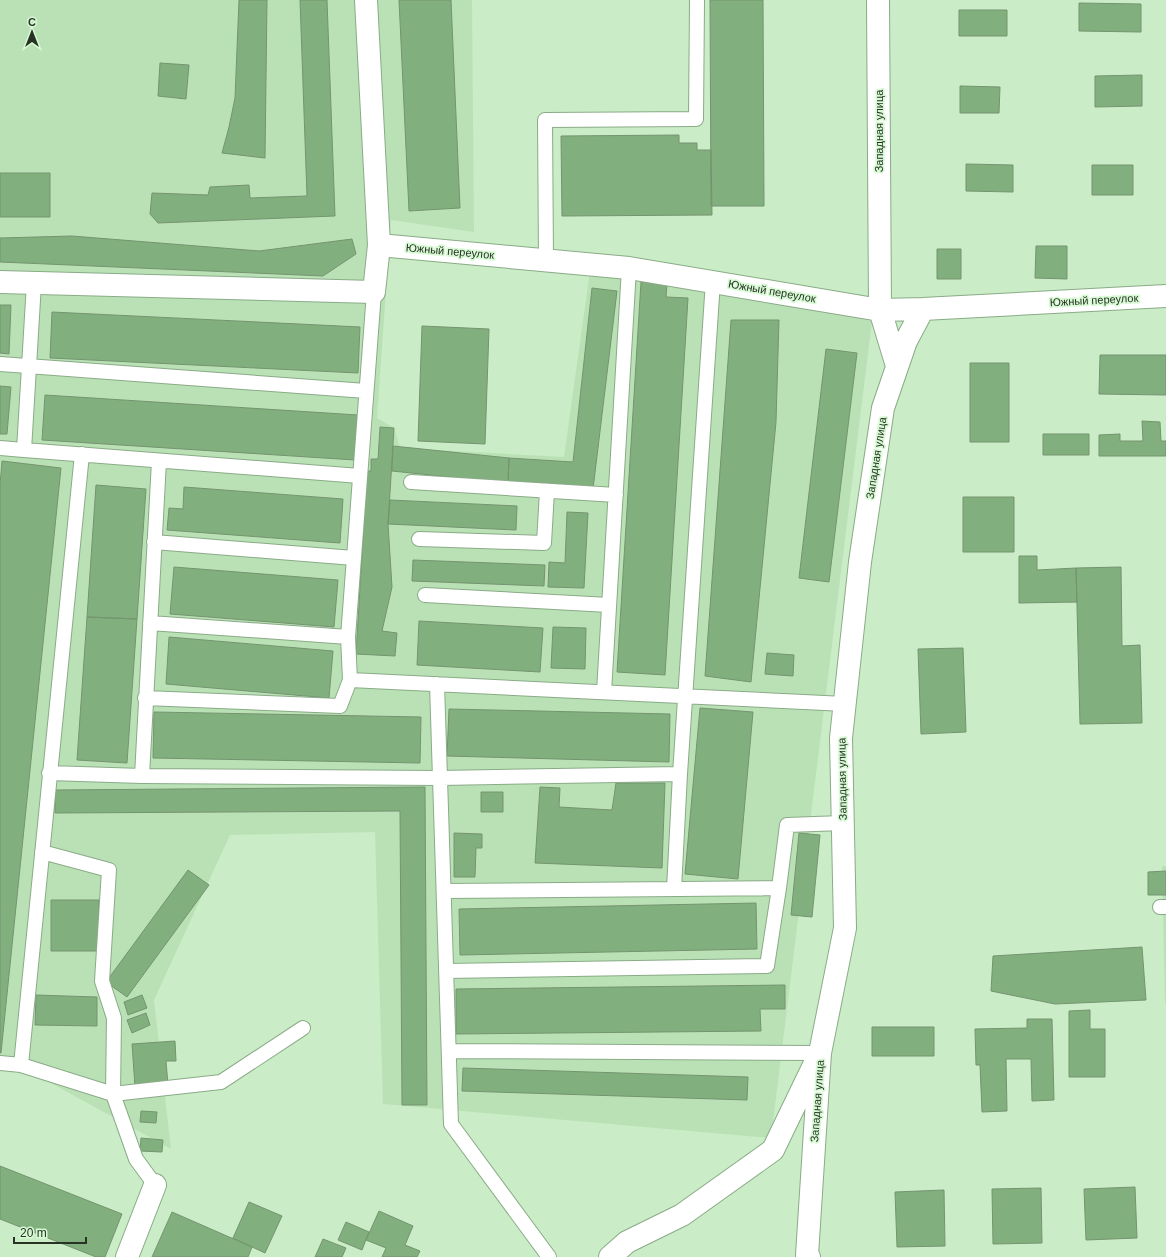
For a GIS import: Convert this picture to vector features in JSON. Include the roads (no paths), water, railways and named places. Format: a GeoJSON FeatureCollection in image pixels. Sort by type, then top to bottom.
{"type":"FeatureCollection","features":[{"type":"Feature","properties":{"kind":"street"},"geometry":{"type":"LineString","coordinates":[[0,282],[374,292],[378,245],[366,0]]}},
{"type":"Feature","properties":{"kind":"street","name":"Западная улица"},"geometry":{"type":"LineString","coordinates":[[878,0],[880,310],[897,366]]}},
{"type":"Feature","properties":{"kind":"street","name":"Южный переулок"},"geometry":{"type":"LineString","coordinates":[[378,245],[629,268],[880,310],[1166,296]]}},
{"type":"Feature","properties":{"kind":"street","name":"Западная улица"},"geometry":{"type":"LineString","coordinates":[[809,1257],[807,1255],[820,1053],[845,928],[841,738],[860,562],[883,408],[906,341],[923,309]]}},
{"type":"Feature","properties":{"kind":"street"},"geometry":{"type":"LineString","coordinates":[[610,1257],[627,1242],[682,1215],[773,1150],[820,1053]]}},
{"type":"Feature","properties":{"kind":"street"},"geometry":{"type":"LineString","coordinates":[[127,1257],[155,1185]]}},
{"type":"Feature","properties":{"kind":"lane"},"geometry":{"type":"LineString","coordinates":[[546,260],[545,120],[696,119],[698,0]]}},
{"type":"Feature","properties":{"kind":"lane"},"geometry":{"type":"LineString","coordinates":[[604,692],[629,268]]}},
{"type":"Feature","properties":{"kind":"lane"},"geometry":{"type":"LineString","coordinates":[[674,889],[680,774],[713,281]]}},
{"type":"Feature","properties":{"kind":"lane"},"geometry":{"type":"LineString","coordinates":[[24,450],[34,283]]}},
{"type":"Feature","properties":{"kind":"lane"},"geometry":{"type":"LineString","coordinates":[[145,698],[340,706],[350,680],[348,637],[374,292]]}},
{"type":"Feature","properties":{"kind":"lane"},"geometry":{"type":"LineString","coordinates":[[0,364],[366,391]]}},
{"type":"Feature","properties":{"kind":"lane"},"geometry":{"type":"LineString","coordinates":[[0,448],[360,476]]}},
{"type":"Feature","properties":{"kind":"lane"},"geometry":{"type":"LineString","coordinates":[[21,1065],[82,454]]}},
{"type":"Feature","properties":{"kind":"lane"},"geometry":{"type":"LineString","coordinates":[[142,776],[145,698],[159,461]]}},
{"type":"Feature","properties":{"kind":"lane"},"geometry":{"type":"LineString","coordinates":[[411,482],[616,496]]}},
{"type":"Feature","properties":{"kind":"lane"},"geometry":{"type":"LineString","coordinates":[[419,539],[544,543],[547,491]]}},
{"type":"Feature","properties":{"kind":"lane"},"geometry":{"type":"LineString","coordinates":[[154,542],[354,558]]}},
{"type":"Feature","properties":{"kind":"lane"},"geometry":{"type":"LineString","coordinates":[[425,595],[609,605]]}},
{"type":"Feature","properties":{"kind":"lane"},"geometry":{"type":"LineString","coordinates":[[150,623],[348,637]]}},
{"type":"Feature","properties":{"kind":"lane"},"geometry":{"type":"LineString","coordinates":[[350,680],[845,704]]}},
{"type":"Feature","properties":{"kind":"lane"},"geometry":{"type":"LineString","coordinates":[[437,684],[451,1124],[549,1257]]}},
{"type":"Feature","properties":{"kind":"lane"},"geometry":{"type":"LineString","coordinates":[[49,773],[142,776],[440,778],[680,774]]}},
{"type":"Feature","properties":{"kind":"lane"},"geometry":{"type":"LineString","coordinates":[[446,971],[767,966],[787,825],[843,823]]}},
{"type":"Feature","properties":{"kind":"lane"},"geometry":{"type":"LineString","coordinates":[[42,852],[109,870],[102,981],[114,1018],[113,1094],[136,1159],[155,1185]]}},
{"type":"Feature","properties":{"kind":"lane"},"geometry":{"type":"LineString","coordinates":[[444,892],[779,888]]}},
{"type":"Feature","properties":{"kind":"lane"},"geometry":{"type":"LineString","coordinates":[[0,1063],[21,1065],[113,1094],[221,1082],[303,1028]]}},
{"type":"Feature","properties":{"kind":"lane"},"geometry":{"type":"LineString","coordinates":[[449,1051],[820,1053]]}}]}
